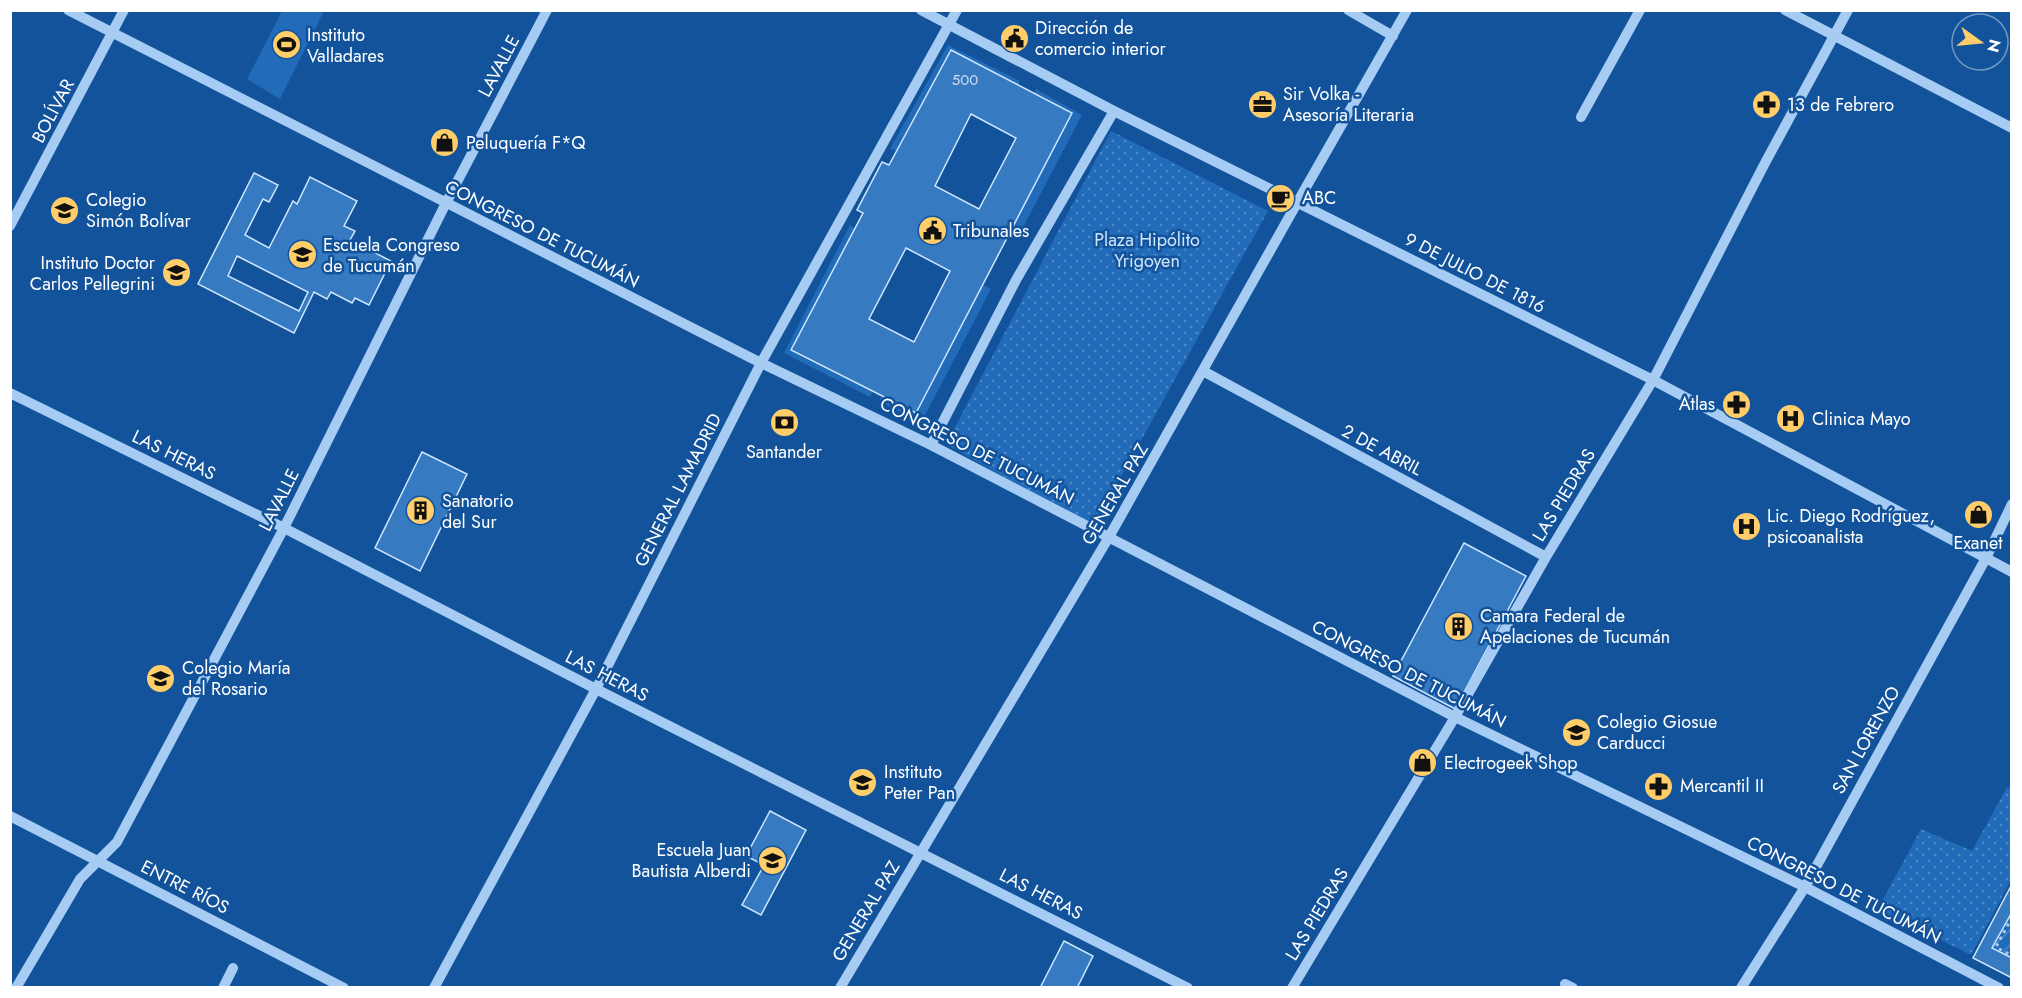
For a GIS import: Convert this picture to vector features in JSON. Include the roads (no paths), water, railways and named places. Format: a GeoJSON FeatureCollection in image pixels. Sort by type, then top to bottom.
{"type":"FeatureCollection","features":[{"type":"Feature","properties":{"kind":"street","name":"CONGRESO DE TUCUMÁN"},"geometry":{"type":"LineString","coordinates":[[68,10],[761,363],[931,445],[1455,717],[1805,887],[1999,987]]}},
{"type":"Feature","properties":{"kind":"street","name":"BOLÍVAR"},"geometry":{"type":"LineString","coordinates":[[10,226],[124,10]]}},
{"type":"Feature","properties":{"kind":"street","name":"LAVALLE"},"geometry":{"type":"LineString","coordinates":[[16,987],[80,879],[117,842],[284,528],[446,203],[547,10]]}},
{"type":"Feature","properties":{"kind":"street","name":"9 DE JULIO DE 1816"},"geometry":{"type":"LineString","coordinates":[[921,10],[1114,111],[1653,380],[2012,572]]}},
{"type":"Feature","properties":{"kind":"street","name":"GENERAL LAMADRID"},"geometry":{"type":"LineString","coordinates":[[434,987],[596,690],[761,363],[957,10]]}},
{"type":"Feature","properties":{"kind":"street"},"geometry":{"type":"LineString","coordinates":[[1348,10],[1393,36]]}},
{"type":"Feature","properties":{"kind":"street","name":"GENERAL PAZ"},"geometry":{"type":"LineString","coordinates":[[840,987],[1109,537],[1407,10]]}},
{"type":"Feature","properties":{"kind":"street"},"geometry":{"type":"LineString","coordinates":[[1581,117],[1640,10]]}},
{"type":"Feature","properties":{"kind":"street"},"geometry":{"type":"LineString","coordinates":[[1785,10],[2012,128]]}},
{"type":"Feature","properties":{"kind":"street","name":"LAS PIEDRAS"},"geometry":{"type":"LineString","coordinates":[[1292,987],[1455,717],[1546,557],[1653,380],[1765,163],[1836,36],[1848,10]]}},
{"type":"Feature","properties":{"kind":"street"},"geometry":{"type":"LineString","coordinates":[[931,445],[1016,280],[1114,111]]}},
{"type":"Feature","properties":{"kind":"street","name":"2 DE ABRIL"},"geometry":{"type":"LineString","coordinates":[[1203,371],[1546,557]]}},
{"type":"Feature","properties":{"kind":"street","name":"LAS HERAS"},"geometry":{"type":"LineString","coordinates":[[10,393],[284,528],[596,690],[1188,987]]}},
{"type":"Feature","properties":{"kind":"street","name":"SAN LORENZO"},"geometry":{"type":"LineString","coordinates":[[1741,987],[1805,887],[1986,558],[2012,504]]}},
{"type":"Feature","properties":{"kind":"street","name":"ENTRE RÍOS"},"geometry":{"type":"LineString","coordinates":[[10,816],[344,987]]}},
{"type":"Feature","properties":{"kind":"street"},"geometry":{"type":"LineString","coordinates":[[223,987],[233,968]]}},
{"type":"Feature","properties":{"kind":"place","name":"Dirección de comercio interior"},"geometry":{"type":"Point","coordinates":[1014,38]}},
{"type":"Feature","properties":{"kind":"place","name":"Instituto Valladares"},"geometry":{"type":"Point","coordinates":[286,45]}},
{"type":"Feature","properties":{"kind":"place","name":"Sir Volka - Asesoría Literaria"},"geometry":{"type":"Point","coordinates":[1262,104]}},
{"type":"Feature","properties":{"kind":"place","name":"13 de Febrero"},"geometry":{"type":"Point","coordinates":[1766,105]}},
{"type":"Feature","properties":{"kind":"place","name":"Peluquería F*Q"},"geometry":{"type":"Point","coordinates":[445,143]}},
{"type":"Feature","properties":{"kind":"place","name":"ABC"},"geometry":{"type":"Point","coordinates":[1281,198]}},
{"type":"Feature","properties":{"kind":"place","name":"Colegio Simón Bolívar"},"geometry":{"type":"Point","coordinates":[65,210]}},
{"type":"Feature","properties":{"kind":"place","name":"Tribunales"},"geometry":{"type":"Point","coordinates":[932,231]}},
{"type":"Feature","properties":{"kind":"place","name":"Escuela Congreso de Tucumán"},"geometry":{"type":"Point","coordinates":[302,255]}},
{"type":"Feature","properties":{"kind":"place","name":"Instituto Doctor Carlos Pellegrini"},"geometry":{"type":"Point","coordinates":[176,273]}},
{"type":"Feature","properties":{"kind":"place","name":"Atlas"},"geometry":{"type":"Point","coordinates":[1736,404]}},
{"type":"Feature","properties":{"kind":"place","name":"Clinica Mayo"},"geometry":{"type":"Point","coordinates":[1791,419]}},
{"type":"Feature","properties":{"kind":"place","name":"Santander"},"geometry":{"type":"Point","coordinates":[784,423]}},
{"type":"Feature","properties":{"kind":"place","name":"Sanatorio del Sur"},"geometry":{"type":"Point","coordinates":[421,511]}},
{"type":"Feature","properties":{"kind":"place","name":"Exanet"},"geometry":{"type":"Point","coordinates":[1978,514]}},
{"type":"Feature","properties":{"kind":"place","name":"Lic. Diego Rodríguez, psicoanalista"},"geometry":{"type":"Point","coordinates":[1746,526]}},
{"type":"Feature","properties":{"kind":"place","name":"Camara Federal de Apelaciones de Tucumán"},"geometry":{"type":"Point","coordinates":[1459,626]}},
{"type":"Feature","properties":{"kind":"place","name":"Colegio María del Rosario"},"geometry":{"type":"Point","coordinates":[161,678]}},
{"type":"Feature","properties":{"kind":"place","name":"Colegio Giosue Carducci"},"geometry":{"type":"Point","coordinates":[1576,732]}},
{"type":"Feature","properties":{"kind":"place","name":"Electrogeek Shop"},"geometry":{"type":"Point","coordinates":[1423,763]}},
{"type":"Feature","properties":{"kind":"place","name":"Instituto Peter Pan"},"geometry":{"type":"Point","coordinates":[863,782]}},
{"type":"Feature","properties":{"kind":"place","name":"Mercantil II"},"geometry":{"type":"Point","coordinates":[1659,786]}},
{"type":"Feature","properties":{"kind":"place","name":"Escuela Juan Bautista Alberdi"},"geometry":{"type":"Point","coordinates":[772,860]}},
{"type":"Feature","properties":{"kind":"park label","name":"Plaza Hipólito Yrigoyen"},"geometry":{"type":"Point","coordinates":[1147,250]}}]}
